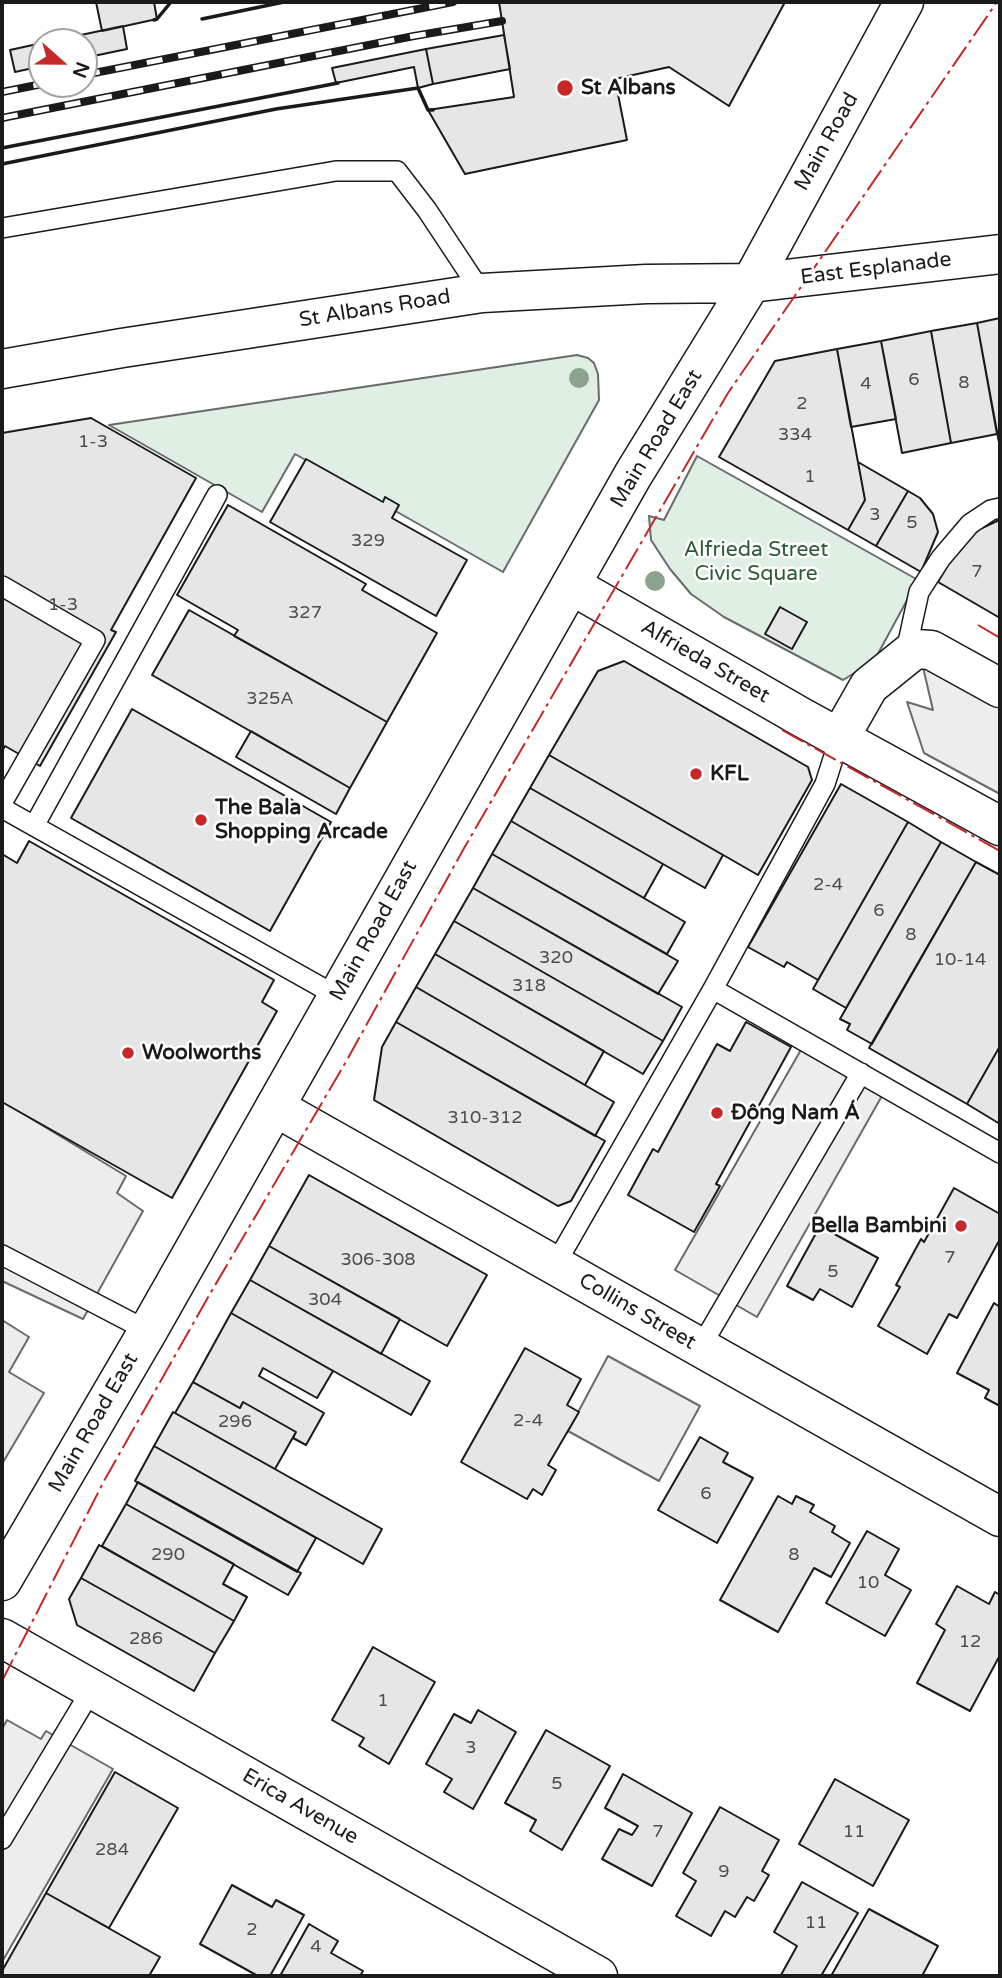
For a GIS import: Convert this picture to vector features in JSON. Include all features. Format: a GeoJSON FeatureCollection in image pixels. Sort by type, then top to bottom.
{"type":"FeatureCollection","features":[{"type":"Feature","properties":{"kind":"main road","name":"Main Road"},"geometry":{"type":"LineString","coordinates":[[751,283],[904,2]]}},
{"type":"Feature","properties":{"kind":"main road","name":"East Esplanade"},"geometry":{"type":"LineString","coordinates":[[751,283],[1000,254]]}},
{"type":"Feature","properties":{"kind":"main road","name":"St Albans Road"},"geometry":{"type":"LineString","coordinates":[[2,369],[482,293],[646,284],[751,283]]}},
{"type":"Feature","properties":{"kind":"main road","name":"Main Road East"},"geometry":{"type":"LineString","coordinates":[[2,1581],[148,1331],[633,475],[751,283]]}},
{"type":"Feature","properties":{"kind":"main road","name":"Alfrieda Street"},"geometry":{"type":"LineString","coordinates":[[571,585],[1000,826]]}},
{"type":"Feature","properties":{"kind":"main road"},"geometry":{"type":"LineString","coordinates":[[840,737],[869,685],[915,649],[931,650],[1000,688]]}},
{"type":"Feature","properties":{"kind":"main road","name":"Collins Street"},"geometry":{"type":"LineString","coordinates":[[275,1107],[1000,1517]]}},
{"type":"Feature","properties":{"kind":"main road","name":"Erica Avenue"},"geometry":{"type":"LineString","coordinates":[[2,1638],[598,1976]]}},
{"type":"Feature","properties":{"kind":"lane"},"geometry":{"type":"LineString","coordinates":[[2,228],[335,171],[397,171],[427,210],[482,293]]}},
{"type":"Feature","properties":{"kind":"lane"},"geometry":{"type":"LineString","coordinates":[[34,826],[217,495]]}},
{"type":"Feature","properties":{"kind":"lane"},"geometry":{"type":"LineString","coordinates":[[905,656],[919,592],[941,558],[970,524],[991,510],[1000,508]]}},
{"type":"Feature","properties":{"kind":"lane"},"geometry":{"type":"LineString","coordinates":[[2,586],[95,640],[2,803]]}},
{"type":"Feature","properties":{"kind":"lane"},"geometry":{"type":"LineString","coordinates":[[555,1265],[713,989],[825,784],[840,737]]}},
{"type":"Feature","properties":{"kind":"lane"},"geometry":{"type":"LineString","coordinates":[[2,808],[337,996]]}},
{"type":"Feature","properties":{"kind":"lane"},"geometry":{"type":"LineString","coordinates":[[713,989],[1000,1153]]}},
{"type":"Feature","properties":{"kind":"lane"},"geometry":{"type":"LineString","coordinates":[[701,1348],[860,1073]]}},
{"type":"Feature","properties":{"kind":"lane"},"geometry":{"type":"LineString","coordinates":[[2,1255],[148,1331]]}},
{"type":"Feature","properties":{"kind":"lane"},"geometry":{"type":"LineString","coordinates":[[2,1839],[92,1689]]}},
{"type":"Feature","properties":{"kind":"green space"},"geometry":{"type":"Polygon","coordinates":[[[577,355],[594,363],[598,374],[599,400],[503,572],[295,454],[262,512],[109,425],[577,355]]]}},
{"type":"Feature","properties":{"kind":"green space","name":"Alfrieda Street Civic Square"},"geometry":{"type":"Polygon","coordinates":[[[697,456],[918,580],[874,661],[843,680],[724,617],[691,594],[651,540],[649,516],[664,520],[697,456]]]}},
{"type":"Feature","properties":{"kind":"shaded area"},"geometry":{"type":"Polygon","coordinates":[[[922,663],[1000,707],[1000,794],[924,753],[907,702],[933,710],[922,663]]]}},
{"type":"Feature","properties":{"kind":"shaded area"},"geometry":{"type":"Polygon","coordinates":[[[802,1048],[883,1094],[757,1317],[675,1270],[802,1048]]]}},
{"type":"Feature","properties":{"kind":"shaded area"},"geometry":{"type":"Polygon","coordinates":[[[2,1101],[126,1176],[117,1193],[143,1211],[83,1319],[2,1281],[2,1101]]]}},
{"type":"Feature","properties":{"kind":"shaded area"},"geometry":{"type":"Polygon","coordinates":[[[2,1320],[29,1337],[9,1372],[44,1393],[2,1464],[2,1320]]]}},
{"type":"Feature","properties":{"kind":"shaded area"},"geometry":{"type":"Polygon","coordinates":[[[608,1356],[700,1406],[659,1481],[568,1431],[608,1356]]]}},
{"type":"Feature","properties":{"kind":"shaded area"},"geometry":{"type":"Polygon","coordinates":[[[7,1720],[41,1739],[46,1731],[113,1769],[2,1962],[2,1729],[7,1720]]]}},
{"type":"Feature","properties":{"kind":"building"},"geometry":{"type":"Polygon","coordinates":[[[96,2],[154,2],[157,19],[102,31],[96,2]]]}},
{"type":"Feature","properties":{"kind":"building","name":"St Albans"},"geometry":{"type":"Polygon","coordinates":[[[499,2],[785,2],[729,106],[669,67],[615,79],[627,140],[465,174],[428,110],[514,97],[499,2]]]}},
{"type":"Feature","properties":{"kind":"building"},"geometry":{"type":"Polygon","coordinates":[[[123,26],[127,49],[98,55],[98,31],[123,26]]]}},
{"type":"Feature","properties":{"kind":"building"},"geometry":{"type":"Polygon","coordinates":[[[504,35],[510,69],[433,84],[426,49],[504,35]]]}},
{"type":"Feature","properties":{"kind":"building"},"geometry":{"type":"Polygon","coordinates":[[[28,46],[28,69],[15,72],[10,50],[28,46]]]}},
{"type":"Feature","properties":{"kind":"building"},"geometry":{"type":"Polygon","coordinates":[[[426,49],[433,84],[418,88],[414,67],[336,83],[332,68],[426,49]]]}},
{"type":"Feature","properties":{"kind":"building"},"geometry":{"type":"Polygon","coordinates":[[[1000,318],[1000,448],[977,323],[1000,318]]]}},
{"type":"Feature","properties":{"kind":"building"},"geometry":{"type":"Polygon","coordinates":[[[977,323],[997,434],[951,443],[931,331],[977,323]]]}},
{"type":"Feature","properties":{"kind":"building"},"geometry":{"type":"Polygon","coordinates":[[[931,331],[951,443],[902,453],[881,341],[931,331]]]}},
{"type":"Feature","properties":{"kind":"building"},"geometry":{"type":"Polygon","coordinates":[[[881,341],[896,419],[851,427],[837,349],[881,341]]]}},
{"type":"Feature","properties":{"kind":"building"},"geometry":{"type":"Polygon","coordinates":[[[837,349],[865,500],[848,530],[719,457],[775,361],[837,349]]]}},
{"type":"Feature","properties":{"kind":"building"},"geometry":{"type":"Polygon","coordinates":[[[91,418],[196,478],[111,630],[116,632],[40,766],[5,746],[2,751],[2,433],[91,418]]]}},
{"type":"Feature","properties":{"kind":"building"},"geometry":{"type":"Polygon","coordinates":[[[306,459],[383,502],[385,497],[399,505],[392,518],[467,560],[436,616],[270,522],[306,459]]]}},
{"type":"Feature","properties":{"kind":"building"},"geometry":{"type":"Polygon","coordinates":[[[858,462],[908,491],[876,546],[848,530],[865,500],[858,462]]]}},
{"type":"Feature","properties":{"kind":"building"},"geometry":{"type":"Polygon","coordinates":[[[908,491],[920,498],[933,514],[938,532],[921,572],[876,546],[908,491]]]}},
{"type":"Feature","properties":{"kind":"building"},"geometry":{"type":"Polygon","coordinates":[[[228,505],[366,584],[362,590],[437,633],[387,722],[234,636],[238,630],[177,595],[228,505]]]}},
{"type":"Feature","properties":{"kind":"building"},"geometry":{"type":"Polygon","coordinates":[[[1000,521],[1000,618],[938,582],[965,541],[980,529],[1000,521]]]}},
{"type":"Feature","properties":{"kind":"building"},"geometry":{"type":"Polygon","coordinates":[[[780,607],[807,622],[792,649],[765,634],[780,607]]]}},
{"type":"Feature","properties":{"kind":"building"},"geometry":{"type":"Polygon","coordinates":[[[189,610],[387,722],[350,788],[152,675],[189,610]]]}},
{"type":"Feature","properties":{"kind":"building","name":"KFL"},"geometry":{"type":"Polygon","coordinates":[[[624,661],[808,767],[812,780],[758,875],[549,755],[598,671],[624,661]]]}},
{"type":"Feature","properties":{"kind":"building","name":"The Bala Shopping Arcade"},"geometry":{"type":"Polygon","coordinates":[[[132,709],[331,822],[270,931],[71,818],[132,709]]]}},
{"type":"Feature","properties":{"kind":"building"},"geometry":{"type":"Polygon","coordinates":[[[251,731],[350,788],[336,814],[236,757],[251,731]]]}},
{"type":"Feature","properties":{"kind":"building"},"geometry":{"type":"Polygon","coordinates":[[[549,755],[723,855],[705,888],[530,788],[549,755]]]}},
{"type":"Feature","properties":{"kind":"building"},"geometry":{"type":"Polygon","coordinates":[[[841,784],[908,822],[818,980],[787,962],[784,967],[748,947],[841,784]]]}},
{"type":"Feature","properties":{"kind":"building"},"geometry":{"type":"Polygon","coordinates":[[[530,788],[663,864],[644,898],[511,821],[530,788]]]}},
{"type":"Feature","properties":{"kind":"building"},"geometry":{"type":"Polygon","coordinates":[[[511,821],[685,922],[667,954],[492,854],[511,821]]]}},
{"type":"Feature","properties":{"kind":"building"},"geometry":{"type":"Polygon","coordinates":[[[908,822],[941,842],[846,1008],[813,989],[908,822]]]}},
{"type":"Feature","properties":{"kind":"building","name":"Woolworths"},"geometry":{"type":"Polygon","coordinates":[[[29,841],[274,980],[262,1002],[277,1011],[172,1198],[2,1102],[2,854],[17,863],[29,841]]]}},
{"type":"Feature","properties":{"kind":"building"},"geometry":{"type":"Polygon","coordinates":[[[941,842],[976,862],[872,1044],[847,1030],[850,1024],[840,1019],[941,842]]]}},
{"type":"Feature","properties":{"kind":"building"},"geometry":{"type":"Polygon","coordinates":[[[492,854],[678,961],[658,994],[473,888],[492,854]]]}},
{"type":"Feature","properties":{"kind":"building"},"geometry":{"type":"Polygon","coordinates":[[[976,862],[1000,875],[1000,1046],[967,1104],[869,1048],[976,862]]]}},
{"type":"Feature","properties":{"kind":"building"},"geometry":{"type":"Polygon","coordinates":[[[473,888],[682,1007],[663,1041],[454,921],[473,888]]]}},
{"type":"Feature","properties":{"kind":"building"},"geometry":{"type":"Polygon","coordinates":[[[454,921],[663,1041],[643,1074],[435,954],[454,921]]]}},
{"type":"Feature","properties":{"kind":"building"},"geometry":{"type":"Polygon","coordinates":[[[435,954],[604,1051],[585,1085],[416,987],[435,954]]]}},
{"type":"Feature","properties":{"kind":"building"},"geometry":{"type":"Polygon","coordinates":[[[416,987],[614,1102],[595,1136],[396,1022],[416,987]]]}},
{"type":"Feature","properties":{"kind":"building"},"geometry":{"type":"Polygon","coordinates":[[[396,1022],[605,1141],[571,1201],[558,1206],[374,1100],[382,1047],[396,1022]]]}},
{"type":"Feature","properties":{"kind":"building","name":"Đông Nam Á"},"geometry":{"type":"Polygon","coordinates":[[[746,1022],[791,1047],[716,1184],[720,1186],[694,1232],[628,1195],[653,1149],[658,1152],[717,1044],[730,1051],[746,1022]]]}},
{"type":"Feature","properties":{"kind":"building"},"geometry":{"type":"Polygon","coordinates":[[[1000,1046],[1000,1124],[967,1104],[1000,1046]]]}},
{"type":"Feature","properties":{"kind":"building"},"geometry":{"type":"Polygon","coordinates":[[[309,1175],[487,1275],[447,1346],[269,1246],[309,1175]]]}},
{"type":"Feature","properties":{"kind":"building"},"geometry":{"type":"Polygon","coordinates":[[[954,1188],[1000,1214],[1000,1239],[957,1318],[949,1314],[927,1354],[878,1326],[900,1287],[896,1285],[921,1239],[924,1242],[954,1188]]]}},
{"type":"Feature","properties":{"kind":"building"},"geometry":{"type":"Polygon","coordinates":[[[820,1226],[878,1258],[852,1307],[820,1289],[813,1300],[787,1286],[820,1226]]]}},
{"type":"Feature","properties":{"kind":"building"},"geometry":{"type":"Polygon","coordinates":[[[269,1246],[400,1319],[381,1354],[250,1280],[269,1246]]]}},
{"type":"Feature","properties":{"kind":"building"},"geometry":{"type":"Polygon","coordinates":[[[250,1280],[430,1381],[411,1415],[231,1313],[250,1280]]]}},
{"type":"Feature","properties":{"kind":"building"},"geometry":{"type":"Polygon","coordinates":[[[994,1303],[1000,1307],[1000,1406],[985,1398],[989,1390],[957,1373],[994,1303]]]}},
{"type":"Feature","properties":{"kind":"building"},"geometry":{"type":"Polygon","coordinates":[[[231,1313],[333,1371],[317,1398],[263,1368],[259,1376],[324,1413],[306,1445],[293,1438],[296,1432],[243,1402],[240,1408],[193,1382],[231,1313]]]}},
{"type":"Feature","properties":{"kind":"building"},"geometry":{"type":"Polygon","coordinates":[[[525,1348],[581,1379],[567,1405],[579,1412],[548,1465],[556,1470],[542,1495],[533,1489],[527,1499],[461,1462],[525,1348]]]}},
{"type":"Feature","properties":{"kind":"building"},"geometry":{"type":"Polygon","coordinates":[[[193,1382],[240,1408],[243,1402],[296,1432],[275,1469],[175,1413],[193,1382]]]}},
{"type":"Feature","properties":{"kind":"building"},"geometry":{"type":"Polygon","coordinates":[[[173,1412],[382,1529],[363,1564],[154,1446],[173,1412]]]}},
{"type":"Feature","properties":{"kind":"building"},"geometry":{"type":"Polygon","coordinates":[[[700,1437],[728,1453],[723,1462],[753,1478],[717,1543],[658,1510],[700,1437]]]}},
{"type":"Feature","properties":{"kind":"building"},"geometry":{"type":"Polygon","coordinates":[[[154,1446],[316,1538],[297,1572],[135,1481],[154,1446]]]}},
{"type":"Feature","properties":{"kind":"building"},"geometry":{"type":"Polygon","coordinates":[[[138,1482],[301,1573],[288,1595],[126,1504],[138,1482]]]}},
{"type":"Feature","properties":{"kind":"building"},"geometry":{"type":"Polygon","coordinates":[[[778,1496],[792,1504],[796,1496],[814,1505],[810,1512],[835,1526],[832,1532],[850,1543],[831,1577],[814,1568],[778,1632],[720,1600],[778,1496]]]}},
{"type":"Feature","properties":{"kind":"building"},"geometry":{"type":"Polygon","coordinates":[[[126,1504],[234,1564],[223,1584],[247,1597],[234,1621],[102,1546],[126,1504]]]}},
{"type":"Feature","properties":{"kind":"building"},"geometry":{"type":"Polygon","coordinates":[[[867,1531],[899,1549],[885,1575],[911,1590],[885,1636],[826,1603],[867,1531]]]}},
{"type":"Feature","properties":{"kind":"building"},"geometry":{"type":"Polygon","coordinates":[[[99,1545],[234,1621],[215,1653],[81,1578],[99,1545]]]}},
{"type":"Feature","properties":{"kind":"building"},"geometry":{"type":"Polygon","coordinates":[[[81,1578],[215,1653],[194,1691],[77,1625],[69,1599],[81,1578]]]}},
{"type":"Feature","properties":{"kind":"building"},"geometry":{"type":"Polygon","coordinates":[[[957,1586],[989,1604],[995,1592],[1000,1595],[1000,1655],[970,1711],[917,1683],[945,1630],[936,1624],[957,1586]]]}},
{"type":"Feature","properties":{"kind":"building"},"geometry":{"type":"Polygon","coordinates":[[[373,1647],[435,1682],[389,1764],[359,1746],[364,1738],[332,1720],[373,1647]]]}},
{"type":"Feature","properties":{"kind":"building"},"geometry":{"type":"Polygon","coordinates":[[[478,1710],[516,1732],[473,1809],[444,1792],[452,1779],[426,1764],[454,1714],[471,1723],[478,1710]]]}},
{"type":"Feature","properties":{"kind":"building"},"geometry":{"type":"Polygon","coordinates":[[[546,1730],[610,1766],[562,1850],[530,1831],[536,1820],[505,1803],[546,1730]]]}},
{"type":"Feature","properties":{"kind":"building"},"geometry":{"type":"Polygon","coordinates":[[[115,1772],[178,1808],[109,1928],[46,1893],[115,1772]]]}},
{"type":"Feature","properties":{"kind":"building"},"geometry":{"type":"Polygon","coordinates":[[[623,1774],[692,1813],[652,1886],[602,1859],[619,1829],[632,1835],[638,1826],[605,1808],[623,1774]]]}},
{"type":"Feature","properties":{"kind":"building"},"geometry":{"type":"Polygon","coordinates":[[[835,1779],[909,1820],[873,1886],[799,1844],[835,1779]]]}},
{"type":"Feature","properties":{"kind":"building"},"geometry":{"type":"Polygon","coordinates":[[[720,1807],[779,1840],[762,1871],[769,1875],[754,1901],[747,1897],[735,1917],[725,1911],[711,1936],[676,1916],[696,1881],[683,1873],[720,1807]]]}},
{"type":"Feature","properties":{"kind":"building"},"geometry":{"type":"Polygon","coordinates":[[[802,1882],[858,1913],[821,1976],[783,1976],[781,1975],[797,1946],[774,1932],[802,1882]]]}},
{"type":"Feature","properties":{"kind":"building"},"geometry":{"type":"Polygon","coordinates":[[[232,1885],[272,1907],[276,1900],[304,1915],[270,1976],[258,1976],[200,1944],[232,1885]]]}},
{"type":"Feature","properties":{"kind":"building"},"geometry":{"type":"Polygon","coordinates":[[[46,1893],[160,1957],[149,1976],[2,1976],[2,1971],[46,1893]]]}},
{"type":"Feature","properties":{"kind":"building"},"geometry":{"type":"Polygon","coordinates":[[[869,1909],[938,1946],[922,1976],[831,1976],[869,1909]]]}},
{"type":"Feature","properties":{"kind":"building"},"geometry":{"type":"Polygon","coordinates":[[[309,1924],[338,1941],[331,1953],[363,1971],[360,1976],[280,1976],[309,1924]]]}},
{"type":"Feature","properties":{"kind":"railway"},"geometry":{"type":"LineString","coordinates":[[98,72],[453,2]]}},
{"type":"Feature","properties":{"kind":"railway"},"geometry":{"type":"LineString","coordinates":[[2,118],[502,21]]}},
{"type":"Feature","properties":{"kind":"railway"},"geometry":{"type":"LineString","coordinates":[[2,92],[28,87]]}},
{"type":"Feature","properties":{"kind":"wall"},"geometry":{"type":"LineString","coordinates":[[154,20],[171,2]]}},
{"type":"Feature","properties":{"kind":"wall"},"geometry":{"type":"LineString","coordinates":[[202,19],[284,2]]}},
{"type":"Feature","properties":{"kind":"wall"},"geometry":{"type":"LineString","coordinates":[[2,148],[338,83]]}},
{"type":"Feature","properties":{"kind":"wall"},"geometry":{"type":"LineString","coordinates":[[2,164],[276,109],[418,88],[428,110],[433,110]]}},
{"type":"Feature","properties":{"kind":"power"},"geometry":{"type":"LineString","coordinates":[[2,1681],[104,1481],[347,1060],[463,850],[728,393],[997,2]]}},
{"type":"Feature","properties":{"kind":"power"},"geometry":{"type":"LineString","coordinates":[[978,625],[1000,638]]}},
{"type":"Feature","properties":{"kind":"power"},"geometry":{"type":"LineString","coordinates":[[782,730],[1000,851]]}},
{"type":"Feature","properties":{"kind":"place","name":"St Albans"},"geometry":{"type":"Point","coordinates":[565,88]}},
{"type":"Feature","properties":{"kind":"place","name":"KFL"},"geometry":{"type":"Point","coordinates":[696,774]}},
{"type":"Feature","properties":{"kind":"place","name":"The Bala Shopping Arcade"},"geometry":{"type":"Point","coordinates":[201,820]}},
{"type":"Feature","properties":{"kind":"place","name":"Woolworths"},"geometry":{"type":"Point","coordinates":[128,1053]}},
{"type":"Feature","properties":{"kind":"place","name":"Đông Nam Á"},"geometry":{"type":"Point","coordinates":[717,1113]}},
{"type":"Feature","properties":{"kind":"place","name":"Bella Bambini"},"geometry":{"type":"Point","coordinates":[961,1226]}}]}
